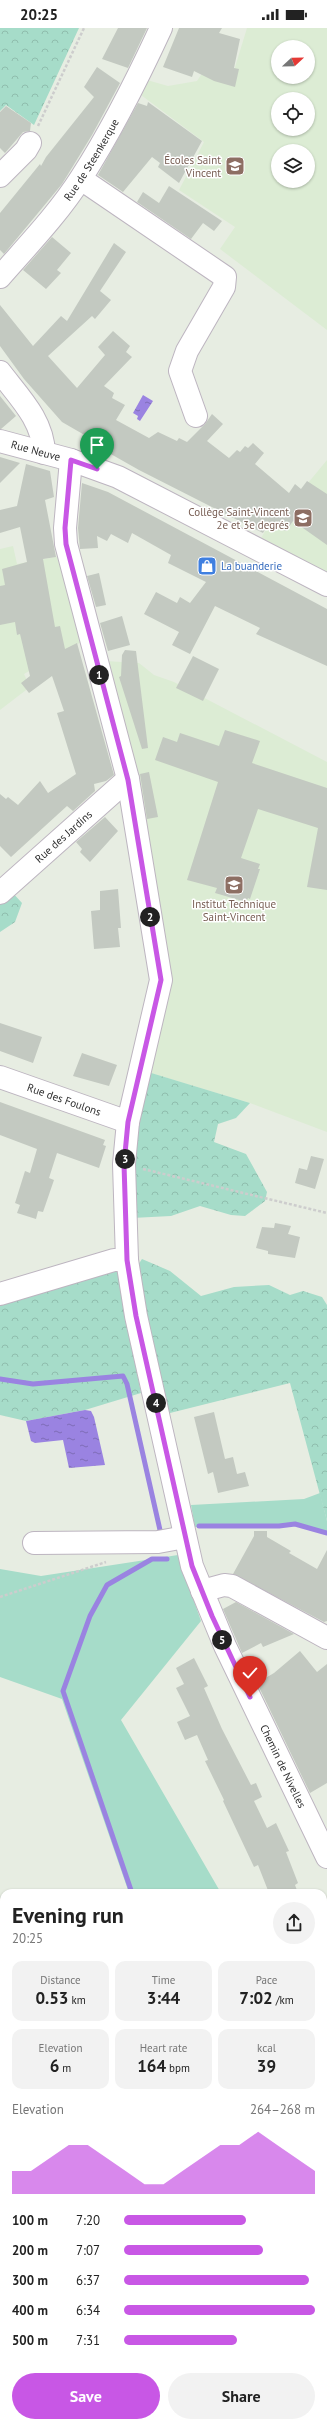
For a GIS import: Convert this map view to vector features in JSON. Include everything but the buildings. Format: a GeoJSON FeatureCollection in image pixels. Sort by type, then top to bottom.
{"type":"FeatureCollection","features":[{"type":"Feature","properties":{"kind":"street","name":"Rue de Steenkerque"},"geometry":{"type":"LineString","coordinates":[[0,277],[38,234],[81,179],[129,98],[161,28]]}},
{"type":"Feature","properties":{"kind":"street"},"geometry":{"type":"LineString","coordinates":[[0,176],[30,143]]}},
{"type":"Feature","properties":{"kind":"street"},"geometry":{"type":"LineString","coordinates":[[81,179],[225,277],[224,286],[187,351],[180,371],[196,416]]}},
{"type":"Feature","properties":{"kind":"street"},"geometry":{"type":"LineString","coordinates":[[0,372],[38,422],[44,442],[44,453]]}},
{"type":"Feature","properties":{"kind":"street","name":"Rue Neuve"},"geometry":{"type":"LineString","coordinates":[[0,441],[71,460],[118,477],[327,585]]}},
{"type":"Feature","properties":{"kind":"street","name":"Chemin de Nivelles"},"geometry":{"type":"LineString","coordinates":[[71,460],[65,528],[66,544],[128,780],[161,980],[128,1122],[124,1164],[127,1260],[136,1316],[185,1537],[202,1591],[225,1646],[327,1857]]}},
{"type":"Feature","properties":{"kind":"street","name":"Rue des Jardins"},"geometry":{"type":"LineString","coordinates":[[0,893],[128,780]]}},
{"type":"Feature","properties":{"kind":"street","name":"Rue des Foulons"},"geometry":{"type":"LineString","coordinates":[[0,1077],[128,1122]]}},
{"type":"Feature","properties":{"kind":"street"},"geometry":{"type":"LineString","coordinates":[[0,1294],[114,1260],[127,1260]]}},
{"type":"Feature","properties":{"kind":"street"},"geometry":{"type":"LineString","coordinates":[[34,1543],[158,1542],[185,1537]]}},
{"type":"Feature","properties":{"kind":"street"},"geometry":{"type":"LineString","coordinates":[[202,1591],[224,1585],[232,1586],[327,1638]]}},
{"type":"Feature","properties":{"kind":"path"},"geometry":{"type":"LineString","coordinates":[[30,143],[84,28]]}},
{"type":"Feature","properties":{"kind":"path"},"geometry":{"type":"LineString","coordinates":[[124,1164],[327,1213]]}},
{"type":"Feature","properties":{"kind":"path"},"geometry":{"type":"LineString","coordinates":[[0,1597],[112,1561]]}},
{"type":"Feature","properties":{"kind":"shaded area","name":"Écoles Saint Vincent"},"geometry":{"type":"Polygon","coordinates":[[[247,28],[327,28],[327,330],[220,249],[235,227],[179,190],[204,142],[141,95],[147,80],[168,86],[197,81],[203,72],[232,77],[247,28]]]}},
{"type":"Feature","properties":{"kind":"shaded area","name":"Collège Saint-Vincent 2e et 3e degrés"},"geometry":{"type":"Polygon","coordinates":[[[327,460],[327,577],[259,542],[270,522],[289,506],[327,460]]]}},
{"type":"Feature","properties":{"kind":"shaded area"},"geometry":{"type":"Polygon","coordinates":[[[13,546],[17,564],[61,556],[83,641],[24,674],[30,687],[0,710],[0,549],[13,546]]]}},
{"type":"Feature","properties":{"kind":"shaded area","name":"Institut Technique Saint-Vincent"},"geometry":{"type":"Polygon","coordinates":[[[105,661],[139,663],[154,675],[174,682],[327,762],[327,1132],[250,1103],[134,1068],[155,981],[105,661]]]}},
{"type":"Feature","properties":{"kind":"green space"},"geometry":{"type":"Polygon","coordinates":[[[0,28],[79,28],[34,125],[6,105],[0,111],[0,28]]]}},
{"type":"Feature","properties":{"kind":"green space"},"geometry":{"type":"Polygon","coordinates":[[[11,891],[22,903],[15,922],[0,932],[0,901],[11,891]]]}},
{"type":"Feature","properties":{"kind":"green space"},"geometry":{"type":"Polygon","coordinates":[[[148,1072],[250,1103],[236,1118],[218,1124],[214,1142],[246,1154],[267,1192],[265,1201],[245,1216],[231,1215],[200,1206],[171,1216],[132,1218],[132,1159],[148,1072]]]}},
{"type":"Feature","properties":{"kind":"green space"},"geometry":{"type":"Polygon","coordinates":[[[142,1259],[170,1271],[201,1296],[234,1287],[269,1285],[290,1295],[303,1291],[322,1297],[327,1305],[327,1521],[290,1383],[166,1414],[138,1281],[138,1265],[142,1259]]]}},
{"type":"Feature","properties":{"kind":"green space"},"geometry":{"type":"Polygon","coordinates":[[[117,1270],[141,1393],[85,1410],[26,1421],[0,1415],[0,1305],[117,1270]]]}},
{"type":"Feature","properties":{"kind":"green space"},"geometry":{"type":"Polygon","coordinates":[[[320,1493],[327,1521],[327,1533],[295,1524],[279,1526],[195,1527],[191,1505],[304,1499],[320,1493]]]}},
{"type":"Feature","properties":{"kind":"green space"},"geometry":{"type":"Polygon","coordinates":[[[178,1555],[201,1621],[121,1720],[219,1889],[128,1889],[62,1699],[0,1677],[0,1569],[41,1576],[178,1555]]]}},
{"type":"Feature","properties":{"kind":"water"},"geometry":{"type":"Polygon","coordinates":[[[143,395],[153,401],[140,421],[137,419],[138,416],[133,413],[143,395]]]}},
{"type":"Feature","properties":{"kind":"water"},"geometry":{"type":"Polygon","coordinates":[[[85,1410],[91,1411],[94,1417],[105,1465],[69,1468],[63,1440],[35,1443],[31,1441],[26,1421],[85,1410]]]}},
{"type":"Feature","properties":{"kind":"waterway"},"geometry":{"type":"LineString","coordinates":[[0,1379],[33,1384],[123,1376],[127,1384],[160,1530]]}},
{"type":"Feature","properties":{"kind":"waterway"},"geometry":{"type":"LineString","coordinates":[[199,1526],[279,1526],[295,1524],[327,1533]]}},
{"type":"Feature","properties":{"kind":"waterway"},"geometry":{"type":"LineString","coordinates":[[131,1889],[63,1691],[90,1616],[107,1585],[152,1559],[167,1559]]}},
{"type":"Feature","properties":{"kind":"place","name":"Écoles Saint Vincent"},"geometry":{"type":"Point","coordinates":[235,166]}},
{"type":"Feature","properties":{"kind":"place","name":"Collège Saint-Vincent 2e et 3e degrés"},"geometry":{"type":"Point","coordinates":[303,518]}},
{"type":"Feature","properties":{"kind":"place","name":"La buanderie"},"geometry":{"type":"Point","coordinates":[207,566]}},
{"type":"Feature","properties":{"kind":"place","name":"Institut Technique Saint-Vincent"},"geometry":{"type":"Point","coordinates":[234,885]}},
{"type":"Feature","properties":{"kind":"route"},"geometry":{"type":"LineString","coordinates":[[97,469],[71,460],[65,528],[66,544],[107,706],[128,780],[161,980],[128,1122],[124,1164],[127,1260],[136,1316],[192,1566],[225,1646],[250,1697]]}}]}
